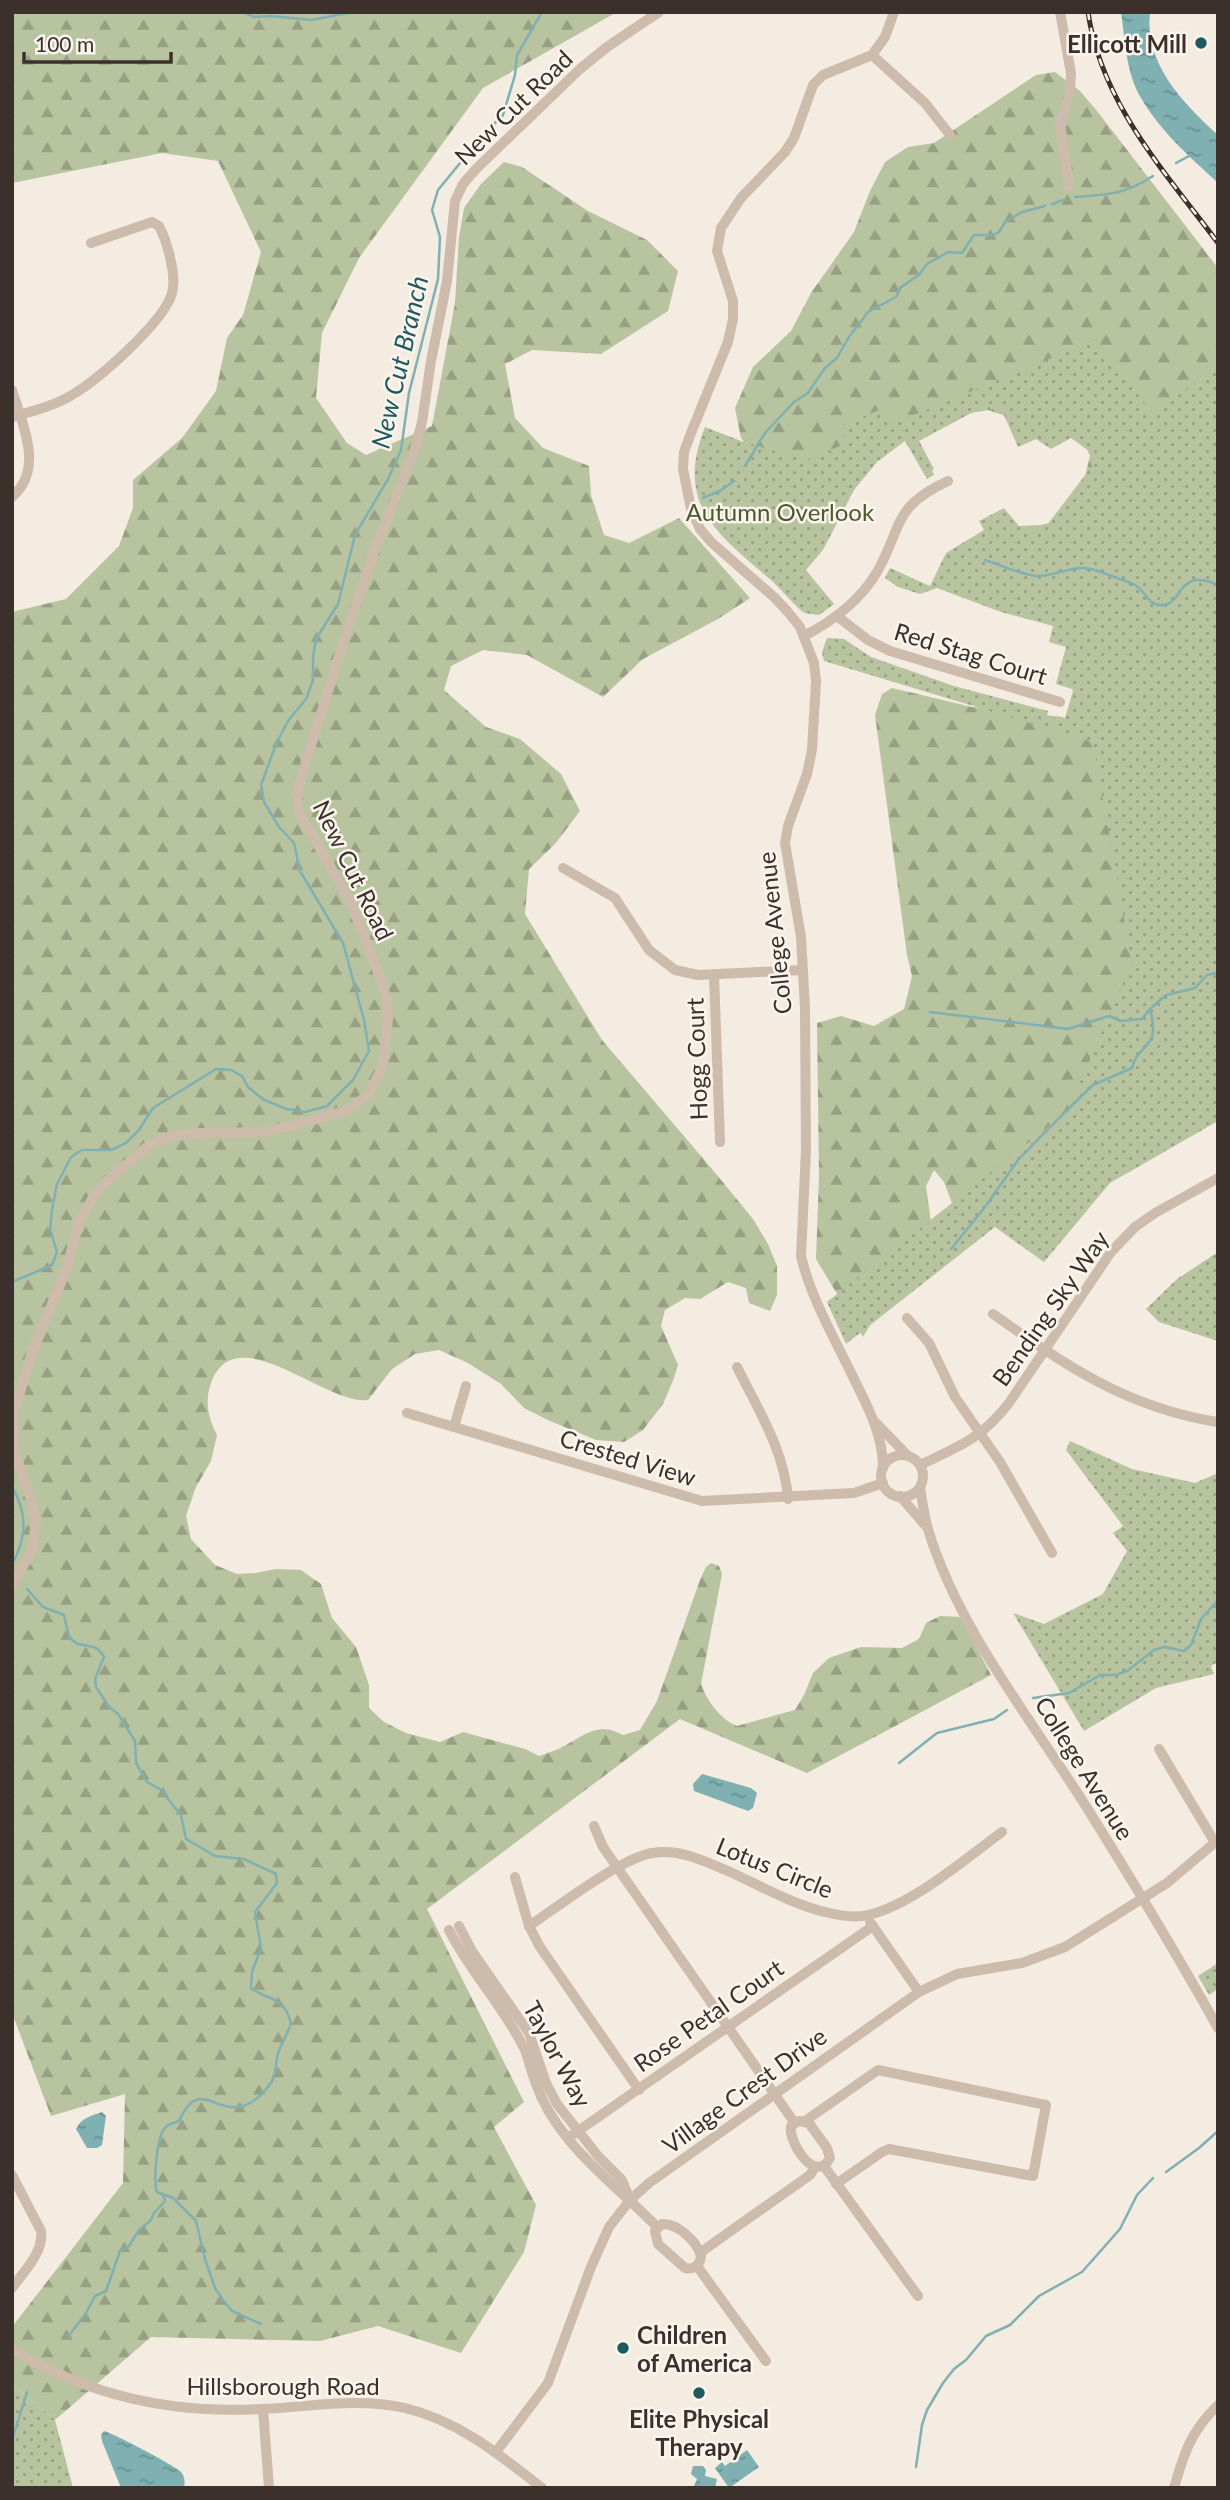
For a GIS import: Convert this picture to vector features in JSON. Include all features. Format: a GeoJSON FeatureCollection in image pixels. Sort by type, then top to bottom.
{"type":"FeatureCollection","features":[{"type":"Feature","properties":{"kind":"street","name":"New Cut Road"},"geometry":{"type":"LineString","coordinates":[[12,1585],[32,1551],[36,1521],[32,1500],[13,1449],[14,1413],[31,1355],[65,1275],[79,1221],[94,1196],[107,1181],[149,1145],[171,1136],[265,1132],[347,1110],[368,1095],[383,1066],[388,1019],[386,996],[351,903],[299,812],[298,788],[374,552],[414,452],[422,422],[432,352],[445,291],[455,201],[463,184],[475,169],[580,69],[659,12]]}},
{"type":"Feature","properties":{"kind":"street"},"geometry":{"type":"LineString","coordinates":[[894,12],[885,37],[872,55],[925,103],[950,135]]}},
{"type":"Feature","properties":{"kind":"street"},"geometry":{"type":"LineString","coordinates":[[1060,12],[1070,73],[1070,92],[1060,124],[1069,186]]}},
{"type":"Feature","properties":{"kind":"street","name":"College Avenue"},"geometry":{"type":"LineString","coordinates":[[872,55],[823,75],[813,85],[794,138],[785,152],[741,198],[721,228],[717,251],[733,301],[733,319],[728,342],[684,452],[683,468],[691,509],[700,529],[711,542],[774,597],[800,627],[814,663],[815,722],[807,774],[788,826],[785,843],[803,970],[806,1150],[802,1256],[805,1271],[829,1326],[875,1423],[883,1451],[883,1483],[893,1494],[900,1496],[927,1526]]}},
{"type":"Feature","properties":{"kind":"street"},"geometry":{"type":"LineString","coordinates":[[16,416],[53,405],[91,382],[159,317],[172,295],[174,276],[162,230],[156,223],[152,222],[91,243]]}},
{"type":"Feature","properties":{"kind":"street"},"geometry":{"type":"LineString","coordinates":[[12,390],[16,416],[30,450],[30,465],[22,485],[12,497]]}},
{"type":"Feature","properties":{"kind":"street"},"geometry":{"type":"LineString","coordinates":[[804,636],[853,603],[877,571],[894,530],[909,507],[930,490],[948,481]]}},
{"type":"Feature","properties":{"kind":"street","name":"Red Stag Court"},"geometry":{"type":"LineString","coordinates":[[837,616],[868,640],[890,651],[1060,702]]}},
{"type":"Feature","properties":{"kind":"street"},"geometry":{"type":"LineString","coordinates":[[563,868],[615,898],[649,950],[667,966],[685,974],[803,970]]}},
{"type":"Feature","properties":{"kind":"street","name":"Hogg Court"},"geometry":{"type":"LineString","coordinates":[[714,974],[716,1136]]}},
{"type":"Feature","properties":{"kind":"street","name":"Bending Sky Way"},"geometry":{"type":"LineString","coordinates":[[920,1465],[980,1435],[994,1423],[1111,1252],[1135,1227],[1218,1178]]}},
{"type":"Feature","properties":{"kind":"street"},"geometry":{"type":"LineString","coordinates":[[993,1314],[1086,1377],[1127,1398],[1158,1409],[1217,1422]]}},
{"type":"Feature","properties":{"kind":"street"},"geometry":{"type":"LineString","coordinates":[[907,1318],[929,1343],[955,1396],[1008,1474],[1052,1553]]}},
{"type":"Feature","properties":{"kind":"street"},"geometry":{"type":"LineString","coordinates":[[737,1367],[781,1458],[787,1479],[788,1499]]}},
{"type":"Feature","properties":{"kind":"street"},"geometry":{"type":"LineString","coordinates":[[454,1427],[466,1386]]}},
{"type":"Feature","properties":{"kind":"street","name":"Crested View"},"geometry":{"type":"LineString","coordinates":[[407,1413],[702,1501],[788,1499],[854,1493],[883,1483]]}},
{"type":"Feature","properties":{"kind":"street","name":"College Avenue"},"geometry":{"type":"LineString","coordinates":[[875,1423],[920,1465],[923,1475],[920,1487],[927,1526],[964,1613],[989,1659],[1076,1792],[1218,2028]]}},
{"type":"Feature","properties":{"kind":"street"},"geometry":{"type":"LineString","coordinates":[[883,1468],[888,1460],[897,1455],[907,1455]]}},
{"type":"Feature","properties":{"kind":"street"},"geometry":{"type":"LineString","coordinates":[[900,1496],[915,1493],[920,1487]]}},
{"type":"Feature","properties":{"kind":"street"},"geometry":{"type":"LineString","coordinates":[[1159,1749],[1216,1841]]}},
{"type":"Feature","properties":{"kind":"street"},"geometry":{"type":"LineString","coordinates":[[594,1826],[603,1847],[774,2095],[799,2122],[812,2126],[830,2152],[830,2158],[810,2175],[701,2252]]}},
{"type":"Feature","properties":{"kind":"street","name":"Lotus Circle"},"geometry":{"type":"LineString","coordinates":[[529,1926],[636,1858],[653,1853],[674,1852],[697,1858],[807,1907],[827,1913],[866,1916],[914,1895],[1002,1832]]}},
{"type":"Feature","properties":{"kind":"street","name":"Village Crest Drive"},"geometry":{"type":"LineString","coordinates":[[496,2452],[548,2383],[599,2246],[619,2213],[649,2183],[919,1992],[957,1974],[1022,1964],[1065,1947],[1179,1874],[1216,1841]]}},
{"type":"Feature","properties":{"kind":"street"},"geometry":{"type":"LineString","coordinates":[[515,1877],[529,1926],[540,1947],[639,2090]]}},
{"type":"Feature","properties":{"kind":"street"},"geometry":{"type":"LineString","coordinates":[[866,1916],[919,1992]]}},
{"type":"Feature","properties":{"kind":"street","name":"Rose Petal Court"},"geometry":{"type":"LineString","coordinates":[[568,2138],[873,1926]]}},
{"type":"Feature","properties":{"kind":"street","name":"Taylor Way"},"geometry":{"type":"LineString","coordinates":[[454,1928],[528,2033],[556,2104],[577,2132],[622,2180],[631,2200],[612,2187],[568,2138],[547,2108],[524,2049],[461,1955],[454,1928]]}},
{"type":"Feature","properties":{"kind":"street"},"geometry":{"type":"LineString","coordinates":[[836,2184],[882,2152],[898,2149],[1033,2176],[1046,2105],[878,2070],[799,2122],[790,2131],[792,2140],[807,2162],[819,2167],[836,2184],[918,2296]]}},
{"type":"Feature","properties":{"kind":"street"},"geometry":{"type":"LineString","coordinates":[[12,2175],[41,2231],[42,2239],[40,2248],[12,2288]]}},
{"type":"Feature","properties":{"kind":"street"},"geometry":{"type":"LineString","coordinates":[[631,2200],[657,2227],[656,2241],[685,2268],[697,2266],[701,2261],[701,2252],[676,2226],[667,2224],[657,2227]]}},
{"type":"Feature","properties":{"kind":"street"},"geometry":{"type":"LineString","coordinates":[[697,2266],[766,2361]]}},
{"type":"Feature","properties":{"kind":"street","name":"Hillsborough Road"},"geometry":{"type":"LineString","coordinates":[[12,2349],[70,2379],[136,2400],[208,2410],[354,2402],[404,2408],[451,2424],[496,2452],[542,2488]]}},
{"type":"Feature","properties":{"kind":"street"},"geometry":{"type":"LineString","coordinates":[[1174,2488],[1185,2449],[1194,2432],[1218,2405]]}},
{"type":"Feature","properties":{"kind":"street"},"geometry":{"type":"LineString","coordinates":[[263,2409],[269,2488]]}},
{"type":"Feature","properties":{"kind":"green space"},"geometry":{"type":"Polygon","coordinates":[[[12,12],[617,12],[483,88],[359,258],[322,333],[316,398],[347,443],[366,455],[432,426],[455,303],[459,237],[464,208],[481,184],[504,162],[522,167],[588,211],[647,240],[678,271],[668,311],[601,354],[532,350],[505,364],[515,418],[543,448],[589,466],[591,495],[604,535],[629,543],[679,518],[750,598],[718,619],[643,659],[603,697],[527,655],[483,650],[451,666],[444,690],[486,727],[520,739],[561,774],[580,811],[555,844],[529,869],[525,914],[602,1040],[753,1219],[777,1266],[777,1295],[770,1311],[749,1303],[746,1288],[728,1282],[700,1299],[685,1298],[665,1310],[661,1326],[678,1365],[674,1378],[663,1404],[643,1430],[624,1442],[596,1440],[550,1421],[524,1408],[501,1384],[468,1363],[439,1350],[415,1354],[392,1369],[368,1400],[350,1398],[330,1391],[263,1361],[243,1358],[226,1362],[213,1378],[208,1393],[209,1414],[217,1435],[211,1461],[196,1487],[186,1516],[191,1539],[215,1565],[237,1574],[276,1569],[301,1570],[321,1584],[332,1618],[356,1647],[369,1685],[369,1708],[384,1722],[406,1733],[440,1742],[463,1732],[525,1749],[539,1756],[600,1729],[623,1735],[640,1730],[657,1701],[700,1580],[711,1563],[719,1566],[722,1574],[701,1684],[715,1709],[737,1726],[795,1710],[813,1673],[829,1658],[861,1647],[902,1648],[919,1639],[926,1623],[940,1616],[961,1617],[991,1675],[807,1773],[680,1719],[427,1909],[524,2102],[494,2127],[536,2205],[524,2252],[461,2353],[378,2326],[320,2341],[151,2337],[55,2420],[12,2384],[12,2327],[123,2183],[125,2094],[51,2116],[12,2013],[12,612],[66,599],[119,546],[133,508],[133,480],[182,438],[216,391],[227,338],[243,315],[261,252],[218,161],[162,153],[12,183],[12,12]]]}},
{"type":"Feature","properties":{"kind":"green space","name":"Autumn Overlook"},"geometry":{"type":"Polygon","coordinates":[[[1055,72],[1080,91],[1097,111],[1218,268],[1218,1106],[955,1211],[944,1182],[934,1170],[926,1186],[933,1236],[881,1306],[863,1337],[816,1259],[819,1176],[817,1023],[841,1016],[874,1026],[904,1009],[912,976],[875,715],[882,694],[892,688],[972,707],[1063,717],[1074,728],[1076,657],[1004,527],[1059,521],[1080,497],[1090,456],[1084,442],[988,410],[949,417],[902,432],[846,486],[831,535],[782,578],[760,461],[741,438],[735,408],[753,367],[791,331],[811,293],[854,232],[885,162],[908,147],[934,143],[1036,75],[1055,72]]]}},
{"type":"Feature","properties":{"kind":"green space","name":"Autumn Overlook"},"geometry":{"type":"Polygon","coordinates":[[[1096,340],[1154,415],[1218,363],[1218,1121],[1110,1183],[1044,1262],[995,1227],[846,1344],[827,1302],[1067,1112],[1132,963],[1093,742],[824,661],[822,652],[827,638],[844,639],[871,657],[954,686],[1048,711],[1047,717],[1064,721],[1073,691],[1056,684],[1066,647],[1049,642],[1053,626],[1001,612],[937,588],[920,594],[898,587],[885,578],[890,568],[930,586],[946,553],[984,530],[979,521],[1004,508],[1023,531],[1044,529],[1100,459],[1071,438],[1051,449],[1036,439],[1018,447],[1000,406],[991,410],[988,404],[919,441],[934,469],[934,475],[927,479],[905,441],[877,462],[854,490],[823,550],[806,570],[834,604],[819,615],[801,610],[719,532],[698,498],[695,477],[697,454],[705,427],[741,441],[806,460],[847,443],[840,426],[882,409],[889,425],[1096,340]]]}},
{"type":"Feature","properties":{"kind":"green space"},"geometry":{"type":"Polygon","coordinates":[[[1218,1252],[1218,1341],[1159,1322],[1146,1309],[1177,1279],[1218,1252]]]}},
{"type":"Feature","properties":{"kind":"green space"},"geometry":{"type":"Polygon","coordinates":[[[1070,1441],[1132,1469],[1195,1483],[1218,1473],[1218,1662],[1211,1666],[1214,1674],[1156,1688],[1084,1731],[1013,1613],[1044,1624],[1103,1594],[1127,1551],[1113,1533],[1123,1526],[1066,1450],[1070,1441]]]}},
{"type":"Feature","properties":{"kind":"green space"},"geometry":{"type":"Polygon","coordinates":[[[1218,1963],[1218,1989],[1209,1995],[1198,1976],[1218,1963]]]}},
{"type":"Feature","properties":{"kind":"green space"},"geometry":{"type":"Polygon","coordinates":[[[12,2384],[55,2420],[73,2488],[12,2488],[12,2384]]]}},
{"type":"Feature","properties":{"kind":"water"},"geometry":{"type":"Polygon","coordinates":[[[1121,12],[1150,12],[1153,49],[1160,65],[1180,96],[1218,135],[1218,183],[1166,133],[1141,98],[1129,67],[1121,12]]]}},
{"type":"Feature","properties":{"kind":"water"},"geometry":{"type":"Polygon","coordinates":[[[702,1774],[751,1788],[757,1793],[753,1808],[748,1811],[694,1791],[693,1784],[702,1774]]]}},
{"type":"Feature","properties":{"kind":"water"},"geometry":{"type":"Polygon","coordinates":[[[102,2112],[106,2116],[102,2145],[87,2148],[76,2129],[90,2116],[102,2112]]]}},
{"type":"Feature","properties":{"kind":"water"},"geometry":{"type":"Polygon","coordinates":[[[104,2431],[177,2469],[183,2476],[184,2488],[121,2488],[102,2441],[101,2435],[104,2431]]]}},
{"type":"Feature","properties":{"kind":"water"},"geometry":{"type":"Polygon","coordinates":[[[747,2450],[759,2467],[729,2488],[715,2468],[722,2462],[725,2466],[747,2450]]]}},
{"type":"Feature","properties":{"kind":"water"},"geometry":{"type":"Polygon","coordinates":[[[693,2466],[703,2466],[706,2470],[705,2476],[717,2479],[715,2488],[694,2486],[697,2479],[691,2474],[693,2466]]]}},
{"type":"Feature","properties":{"kind":"waterway"},"geometry":{"type":"LineString","coordinates":[[242,12],[255,17],[312,20],[353,12]]}},
{"type":"Feature","properties":{"kind":"waterway","name":"New Cut Branch"},"geometry":{"type":"LineString","coordinates":[[12,1282],[52,1265],[57,1252],[50,1229],[52,1210],[57,1184],[71,1157],[82,1150],[111,1150],[126,1143],[139,1130],[153,1108],[216,1069],[231,1070],[242,1076],[248,1087],[264,1100],[287,1109],[305,1112],[327,1106],[353,1080],[369,1051],[364,1020],[343,943],[300,871],[294,843],[279,827],[264,802],[261,785],[276,744],[288,721],[306,699],[313,680],[316,639],[338,604],[355,535],[388,479],[401,450],[409,393],[438,279],[440,237],[432,210],[438,190],[503,115],[515,75],[517,55],[542,12]]}},
{"type":"Feature","properties":{"kind":"waterway"},"geometry":{"type":"LineString","coordinates":[[1176,163],[1189,156]]}},
{"type":"Feature","properties":{"kind":"waterway"},"geometry":{"type":"LineString","coordinates":[[1075,197],[1116,192],[1134,187],[1153,176]]}},
{"type":"Feature","properties":{"kind":"waterway"},"geometry":{"type":"LineString","coordinates":[[1052,204],[1063,200]]}},
{"type":"Feature","properties":{"kind":"waterway"},"geometry":{"type":"LineString","coordinates":[[745,466],[765,433],[794,402],[808,393],[825,368],[837,358],[868,312],[896,297],[901,287],[919,275],[927,264],[948,252],[962,253],[974,235],[993,235],[999,232],[1005,222],[1022,212],[1045,206]]}},
{"type":"Feature","properties":{"kind":"waterway"},"geometry":{"type":"LineString","coordinates":[[703,498],[734,481]]}},
{"type":"Feature","properties":{"kind":"waterway"},"geometry":{"type":"LineString","coordinates":[[985,560],[1036,576],[1078,568],[1093,570],[1135,585],[1150,601],[1159,605],[1173,600],[1187,584],[1194,581],[1218,585]]}},
{"type":"Feature","properties":{"kind":"waterway"},"geometry":{"type":"LineString","coordinates":[[930,1012],[1068,1029],[1109,1016],[1121,1021],[1142,1019],[1166,995],[1195,988],[1207,975],[1218,973]]}},
{"type":"Feature","properties":{"kind":"waterway"},"geometry":{"type":"LineString","coordinates":[[951,1249],[1018,1160],[1058,1119],[1093,1085],[1132,1068],[1135,1059],[1151,1039],[1153,1023],[1150,1009]]}},
{"type":"Feature","properties":{"kind":"waterway","name":"New Cut Branch"},"geometry":{"type":"LineString","coordinates":[[12,1487],[21,1506],[24,1526],[21,1545],[12,1564]]}},
{"type":"Feature","properties":{"kind":"waterway"},"geometry":{"type":"LineString","coordinates":[[27,1589],[43,1607],[64,1615],[72,1640],[96,1648],[104,1657],[95,1679],[96,1687],[135,1741],[136,1763],[147,1782],[160,1789],[181,1815],[186,1839],[215,1856],[244,1859],[276,1874],[277,1883],[255,1912],[261,1948],[252,1972],[251,1988],[280,2003],[291,2023],[278,2054],[274,2078],[259,2096],[243,2106],[224,2106],[200,2099],[193,2101],[179,2121],[164,2129],[159,2142],[156,2170],[157,2192],[173,2198],[196,2221],[205,2259],[215,2288],[223,2300],[232,2311],[261,2324]]}},
{"type":"Feature","properties":{"kind":"waterway"},"geometry":{"type":"LineString","coordinates":[[1033,1698],[1069,1693],[1100,1675],[1116,1675],[1127,1671],[1154,1650],[1164,1647],[1184,1651],[1191,1645],[1201,1619],[1218,1600]]}},
{"type":"Feature","properties":{"kind":"waterway"},"geometry":{"type":"LineString","coordinates":[[899,1763],[937,1733],[994,1719],[1007,1710]]}},
{"type":"Feature","properties":{"kind":"waterway"},"geometry":{"type":"LineString","coordinates":[[1166,2172],[1218,2131]]}},
{"type":"Feature","properties":{"kind":"waterway"},"geometry":{"type":"LineString","coordinates":[[916,2467],[927,2410],[954,2369],[966,2360],[986,2336],[1010,2325],[1039,2296],[1082,2272],[1120,2229],[1137,2195],[1153,2178]]}},
{"type":"Feature","properties":{"kind":"waterway"},"geometry":{"type":"LineString","coordinates":[[68,2337],[95,2296],[106,2291],[120,2251],[129,2246],[139,2230],[151,2220],[165,2201],[163,2195]]}},
{"type":"Feature","properties":{"kind":"waterway"},"geometry":{"type":"LineString","coordinates":[[12,2440],[27,2392]]}},
{"type":"Feature","properties":{"kind":"railway"},"geometry":{"type":"LineString","coordinates":[[1088,12],[1095,45],[1121,106],[1157,163],[1218,243]]}},
{"type":"Feature","properties":{"kind":"place","name":"Ellicott Mill"},"geometry":{"type":"Point","coordinates":[1201,43]}},
{"type":"Feature","properties":{"kind":"place","name":"Children of America"},"geometry":{"type":"Point","coordinates":[623,2348]}},
{"type":"Feature","properties":{"kind":"place","name":"Elite Physical Therapy"},"geometry":{"type":"Point","coordinates":[699,2393]}}]}
